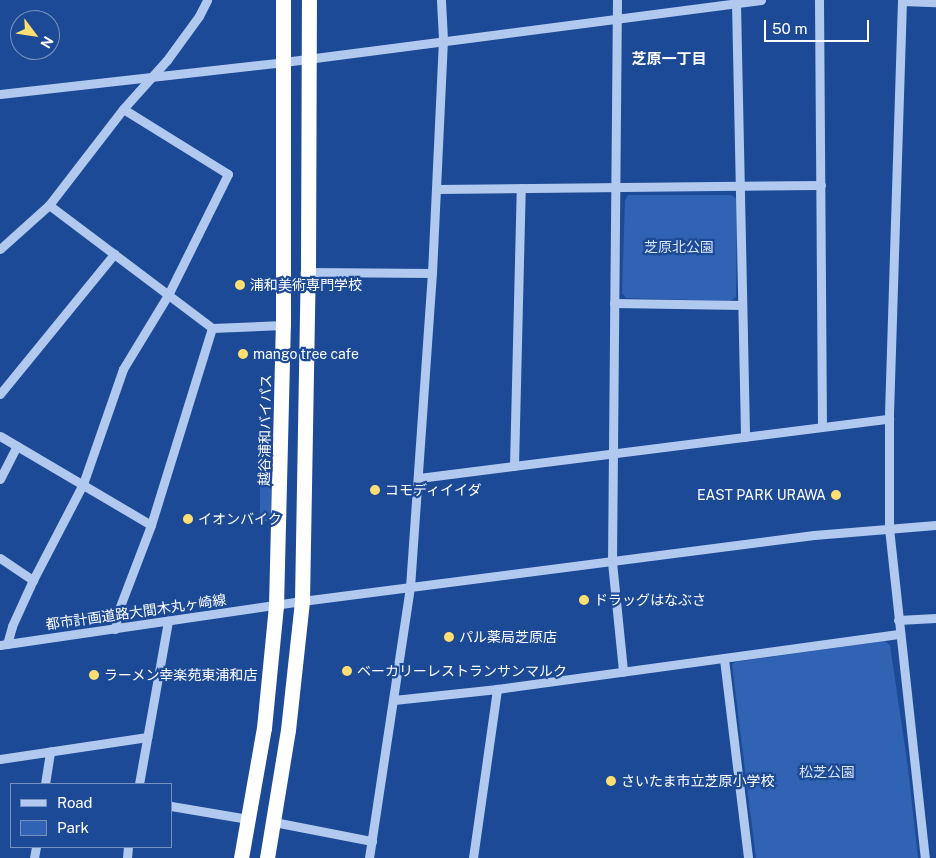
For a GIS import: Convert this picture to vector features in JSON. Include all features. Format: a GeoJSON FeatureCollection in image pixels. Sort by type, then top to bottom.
{"type":"FeatureCollection","features":[{"type":"Feature","properties":{"kind":"highway","name":"越谷浦和バイパス"},"geometry":{"type":"LineString","coordinates":[[241,858],[264,728],[276,606],[283,325],[283,0]]}},
{"type":"Feature","properties":{"kind":"highway"},"geometry":{"type":"LineString","coordinates":[[267,858],[288,730],[302,601],[308,272],[309,0]]}},
{"type":"Feature","properties":{"kind":"street"},"geometry":{"type":"LineString","coordinates":[[369,858],[410,587],[432,274],[443,39],[441,0]]}},
{"type":"Feature","properties":{"kind":"street"},"geometry":{"type":"LineString","coordinates":[[617,0],[612,562],[624,671]]}},
{"type":"Feature","properties":{"kind":"street"},"geometry":{"type":"LineString","coordinates":[[0,94],[155,75],[284,62],[443,39],[762,0]]}},
{"type":"Feature","properties":{"kind":"street"},"geometry":{"type":"LineString","coordinates":[[819,0],[822,426]]}},
{"type":"Feature","properties":{"kind":"street"},"geometry":{"type":"LineString","coordinates":[[0,234],[3,246],[49,204],[123,110],[155,75],[208,1]]}},
{"type":"Feature","properties":{"kind":"street"},"geometry":{"type":"LineString","coordinates":[[925,858],[889,528],[889,419],[902,1],[936,2]]}},
{"type":"Feature","properties":{"kind":"street"},"geometry":{"type":"LineString","coordinates":[[736,3],[745,437]]}},
{"type":"Feature","properties":{"kind":"street"},"geometry":{"type":"LineString","coordinates":[[3,644],[33,580],[83,484],[122,369],[168,295],[228,174],[123,110]]}},
{"type":"Feature","properties":{"kind":"street"},"geometry":{"type":"LineString","coordinates":[[436,189],[821,185]]}},
{"type":"Feature","properties":{"kind":"street"},"geometry":{"type":"LineString","coordinates":[[514,466],[521,188]]}},
{"type":"Feature","properties":{"kind":"street"},"geometry":{"type":"LineString","coordinates":[[49,204],[212,328],[283,325]]}},
{"type":"Feature","properties":{"kind":"street"},"geometry":{"type":"LineString","coordinates":[[0,394],[114,254]]}},
{"type":"Feature","properties":{"kind":"street"},"geometry":{"type":"LineString","coordinates":[[308,272],[432,274]]}},
{"type":"Feature","properties":{"kind":"street"},"geometry":{"type":"LineString","coordinates":[[614,302],[742,305]]}},
{"type":"Feature","properties":{"kind":"street"},"geometry":{"type":"LineString","coordinates":[[115,629],[119,609],[151,525],[212,328]]}},
{"type":"Feature","properties":{"kind":"street"},"geometry":{"type":"LineString","coordinates":[[418,478],[889,419]]}},
{"type":"Feature","properties":{"kind":"street"},"geometry":{"type":"LineString","coordinates":[[0,436],[151,525]]}},
{"type":"Feature","properties":{"kind":"street"},"geometry":{"type":"LineString","coordinates":[[0,479],[17,446]]}},
{"type":"Feature","properties":{"kind":"street","name":"都市計画道路大間木丸ヶ崎線"},"geometry":{"type":"LineString","coordinates":[[3,644],[168,622],[302,601],[814,535],[936,525]]}},
{"type":"Feature","properties":{"kind":"street"},"geometry":{"type":"LineString","coordinates":[[0,558],[33,580]]}},
{"type":"Feature","properties":{"kind":"street"},"geometry":{"type":"LineString","coordinates":[[898,620],[936,618]]}},
{"type":"Feature","properties":{"kind":"street"},"geometry":{"type":"LineString","coordinates":[[139,783],[168,622]]}},
{"type":"Feature","properties":{"kind":"street"},"geometry":{"type":"LineString","coordinates":[[394,700],[497,690],[900,634]]}},
{"type":"Feature","properties":{"kind":"street"},"geometry":{"type":"LineString","coordinates":[[724,659],[748,858]]}},
{"type":"Feature","properties":{"kind":"street"},"geometry":{"type":"LineString","coordinates":[[473,858],[497,690]]}},
{"type":"Feature","properties":{"kind":"street"},"geometry":{"type":"LineString","coordinates":[[0,759],[146,738]]}},
{"type":"Feature","properties":{"kind":"street"},"geometry":{"type":"LineString","coordinates":[[45,783],[50,751]]}},
{"type":"Feature","properties":{"kind":"street"},"geometry":{"type":"LineString","coordinates":[[172,806],[248,819]]}},
{"type":"Feature","properties":{"kind":"street"},"geometry":{"type":"LineString","coordinates":[[274,822],[372,841]]}},
{"type":"Feature","properties":{"kind":"green space","name":"芝原北公園"},"geometry":{"type":"Polygon","coordinates":[[[628,195],[731,195],[737,199],[736,297],[730,301],[626,298],[622,293],[625,200],[628,195]]]}},
{"type":"Feature","properties":{"kind":"green space"},"geometry":{"type":"Polygon","coordinates":[[[263,433],[273,434],[270,461],[260,460],[263,433]]]}},
{"type":"Feature","properties":{"kind":"green space"},"geometry":{"type":"Polygon","coordinates":[[[260,478],[272,478],[272,521],[260,521],[260,478]]]}},
{"type":"Feature","properties":{"kind":"green space","name":"松芝公園"},"geometry":{"type":"Polygon","coordinates":[[[884,641],[890,645],[908,768],[918,858],[756,858],[732,665],[735,662],[884,641]]]}},
{"type":"Feature","properties":{"kind":"place","name":"浦和美術専門学校"},"geometry":{"type":"Point","coordinates":[240,285]}},
{"type":"Feature","properties":{"kind":"place","name":"mango tree cafe"},"geometry":{"type":"Point","coordinates":[243,354]}},
{"type":"Feature","properties":{"kind":"place","name":"コモディイイダ"},"geometry":{"type":"Point","coordinates":[375,490]}},
{"type":"Feature","properties":{"kind":"place","name":"EAST PARK URAWA"},"geometry":{"type":"Point","coordinates":[836,495]}},
{"type":"Feature","properties":{"kind":"place","name":"イオンバイク"},"geometry":{"type":"Point","coordinates":[188,519]}},
{"type":"Feature","properties":{"kind":"place","name":"ドラッグはなぶさ"},"geometry":{"type":"Point","coordinates":[584,600]}},
{"type":"Feature","properties":{"kind":"place","name":"パル薬局芝原店"},"geometry":{"type":"Point","coordinates":[449,637]}},
{"type":"Feature","properties":{"kind":"place","name":"ベーカリーレストランサンマルク"},"geometry":{"type":"Point","coordinates":[347,671]}},
{"type":"Feature","properties":{"kind":"place","name":"ラーメン幸楽苑東浦和店"},"geometry":{"type":"Point","coordinates":[94,675]}},
{"type":"Feature","properties":{"kind":"place","name":"さいたま市立芝原小学校"},"geometry":{"type":"Point","coordinates":[611,781]}},
{"type":"Feature","properties":{"kind":"district","name":"芝原一丁目"},"geometry":{"type":"Point","coordinates":[669,59]}}]}
